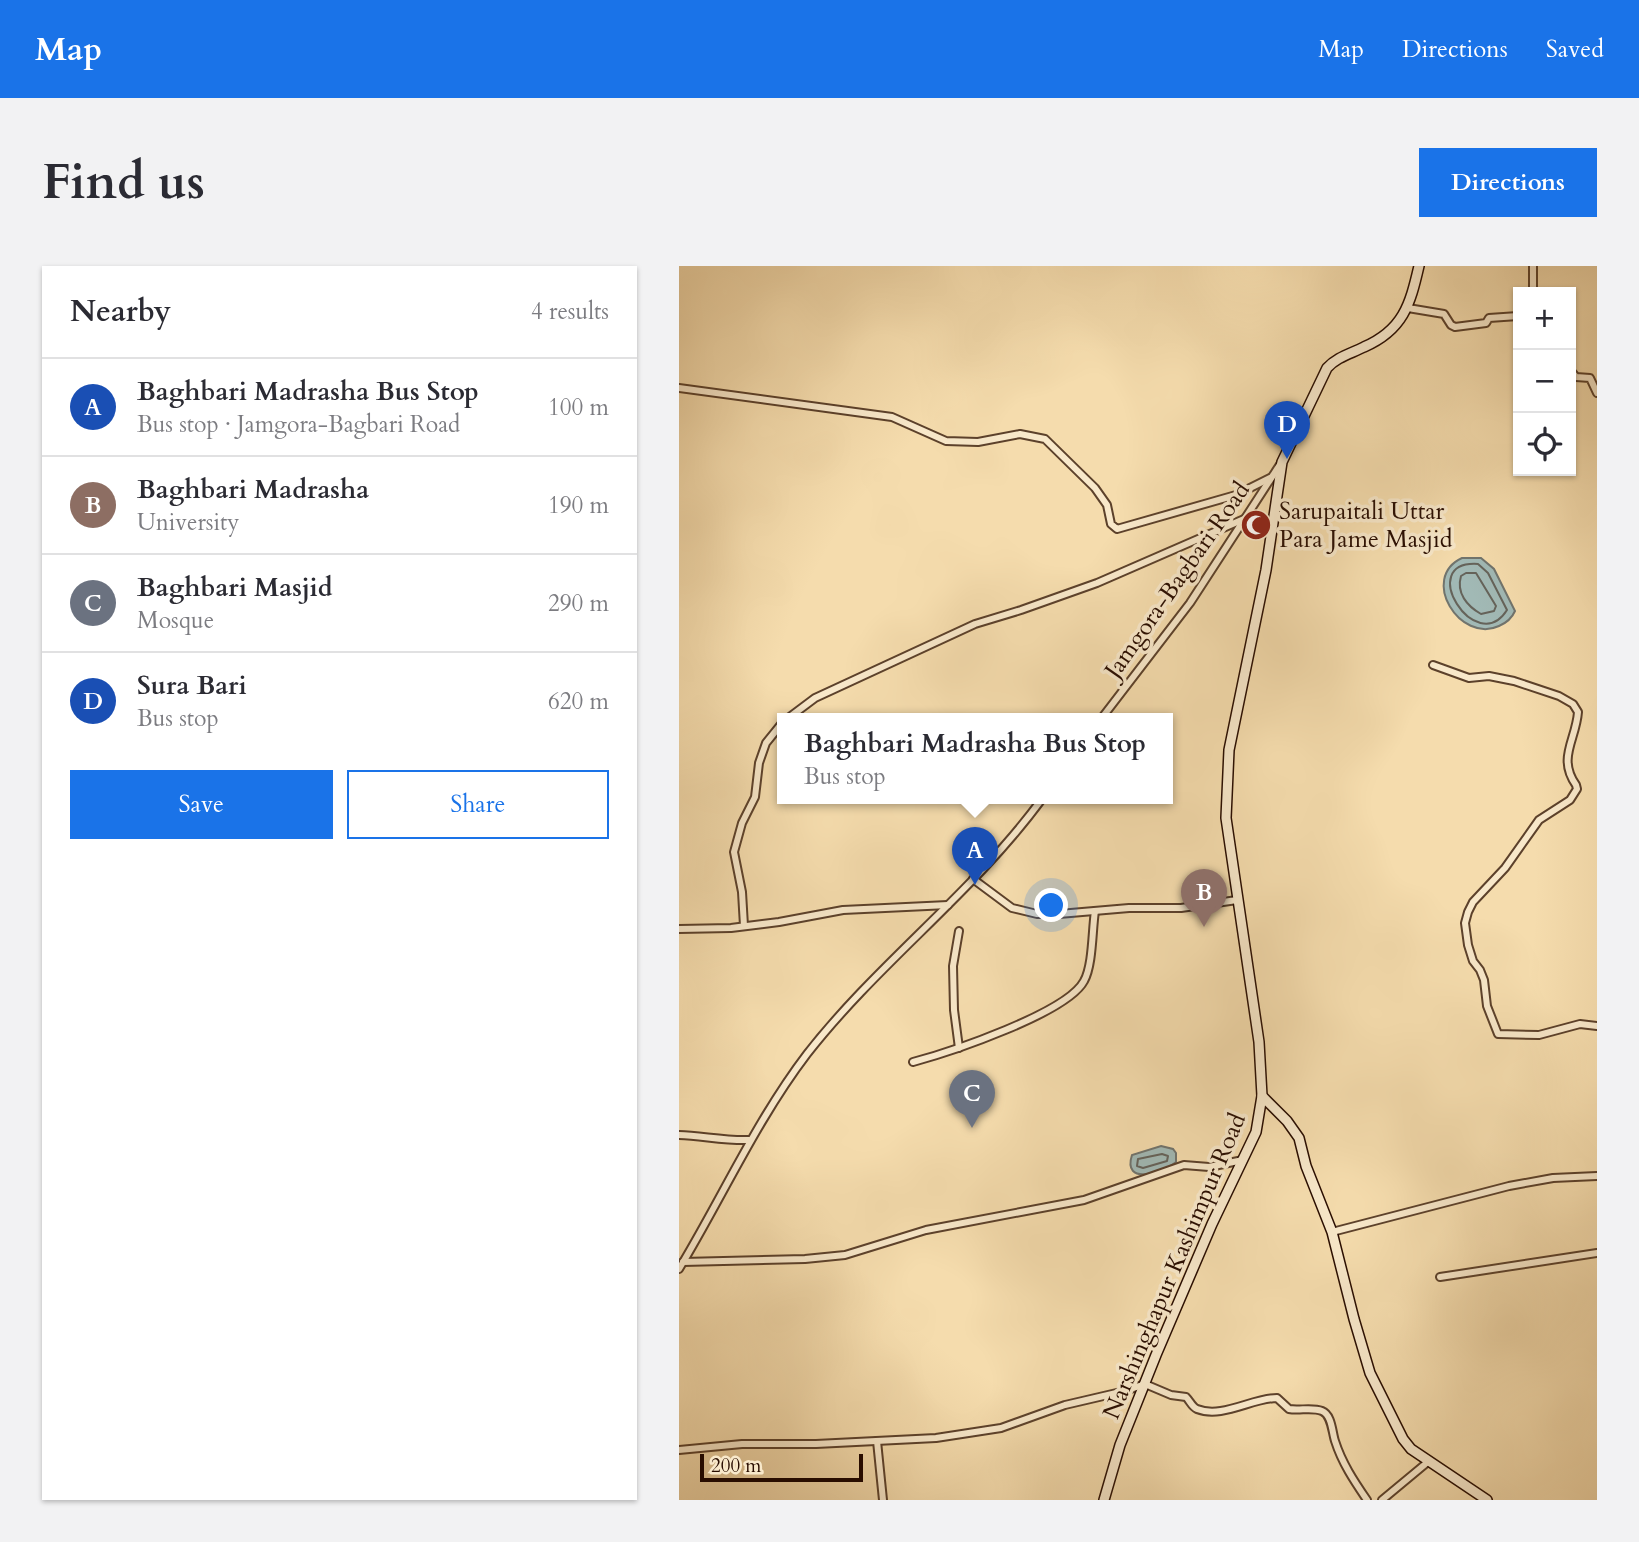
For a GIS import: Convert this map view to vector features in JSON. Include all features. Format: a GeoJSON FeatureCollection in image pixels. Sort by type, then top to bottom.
{"type":"FeatureCollection","features":[{"type":"Feature","properties":{"kind":"main road","name":"Narshinghapur Kashimpur Road"},"geometry":{"type":"LineString","coordinates":[[1104,1500],[1120,1445],[1145,1384],[1212,1224],[1256,1132],[1262,1096],[1256,1016],[1226,818],[1229,750],[1266,570],[1282,461],[1327,368],[1336,360],[1387,334],[1408,308],[1419,266]]}},
{"type":"Feature","properties":{"kind":"main road"},"geometry":{"type":"LineString","coordinates":[[1262,1096],[1297,1134],[1306,1166],[1332,1232],[1370,1373],[1403,1439],[1411,1449],[1487,1500]]}},
{"type":"Feature","properties":{"kind":"street"},"geometry":{"type":"LineString","coordinates":[[1532,266],[1533,287]]}},
{"type":"Feature","properties":{"kind":"street"},"geometry":{"type":"LineString","coordinates":[[1408,308],[1444,314],[1455,327],[1486,323],[1490,317],[1513,316]]}},
{"type":"Feature","properties":{"kind":"street"},"geometry":{"type":"LineString","coordinates":[[1576,377],[1590,378],[1597,393]]}},
{"type":"Feature","properties":{"kind":"street"},"geometry":{"type":"LineString","coordinates":[[679,388],[892,417],[946,441],[978,442],[1020,434],[1045,439],[1095,488],[1107,505],[1111,524],[1117,529],[1236,495],[1270,478]]}},
{"type":"Feature","properties":{"kind":"street","name":"Jamgora-Bagbari Road"},"geometry":{"type":"LineString","coordinates":[[1106,713],[1190,603],[1282,461]]}},
{"type":"Feature","properties":{"kind":"street"},"geometry":{"type":"LineString","coordinates":[[795,713],[815,698],[975,624],[1097,583],[1244,519]]}},
{"type":"Feature","properties":{"kind":"street"},"geometry":{"type":"LineString","coordinates":[[1433,665],[1469,678],[1489,676],[1514,681],[1559,696],[1573,704],[1578,712],[1567,757],[1569,775],[1576,785],[1574,795],[1563,806],[1539,820],[1505,868],[1473,902],[1465,923],[1473,961],[1484,980],[1487,1006],[1498,1034],[1539,1035],[1580,1024],[1597,1026]]}},
{"type":"Feature","properties":{"kind":"street"},"geometry":{"type":"LineString","coordinates":[[744,926],[742,892],[734,852],[742,823],[755,797],[759,763],[766,743],[777,729]]}},
{"type":"Feature","properties":{"kind":"street"},"geometry":{"type":"LineString","coordinates":[[679,1269],[749,1140],[781,1089],[808,1053],[837,1019],[973,879],[1038,804]]}},
{"type":"Feature","properties":{"kind":"street"},"geometry":{"type":"LineString","coordinates":[[973,879],[1007,905],[1024,912],[1059,915],[1129,908],[1181,908],[1237,900]]}},
{"type":"Feature","properties":{"kind":"street"},"geometry":{"type":"LineString","coordinates":[[679,929],[744,926],[843,910],[949,905]]}},
{"type":"Feature","properties":{"kind":"street"},"geometry":{"type":"LineString","coordinates":[[913,1062],[1016,1026],[1078,990],[1087,975],[1095,911]]}},
{"type":"Feature","properties":{"kind":"street"},"geometry":{"type":"LineString","coordinates":[[959,931],[953,966],[954,1010],[959,1048]]}},
{"type":"Feature","properties":{"kind":"street"},"geometry":{"type":"LineString","coordinates":[[679,1135],[710,1136],[732,1141],[749,1140]]}},
{"type":"Feature","properties":{"kind":"street"},"geometry":{"type":"LineString","coordinates":[[683,1262],[845,1255],[926,1230],[1084,1200],[1149,1175],[1184,1165],[1209,1167],[1243,1160]]}},
{"type":"Feature","properties":{"kind":"street"},"geometry":{"type":"LineString","coordinates":[[1332,1232],[1509,1186],[1553,1178],[1597,1176]]}},
{"type":"Feature","properties":{"kind":"street"},"geometry":{"type":"LineString","coordinates":[[1440,1278],[1597,1253]]}},
{"type":"Feature","properties":{"kind":"street"},"geometry":{"type":"LineString","coordinates":[[679,1440],[680,1450],[772,1443],[936,1438],[1001,1428],[1065,1405],[1145,1384],[1171,1395],[1186,1397],[1193,1407],[1199,1410],[1226,1409],[1257,1400],[1277,1398],[1289,1409],[1323,1411],[1329,1416],[1346,1472],[1367,1500]]}},
{"type":"Feature","properties":{"kind":"street"},"geometry":{"type":"LineString","coordinates":[[877,1441],[883,1500]]}},
{"type":"Feature","properties":{"kind":"street"},"geometry":{"type":"LineString","coordinates":[[1382,1500],[1429,1461]]}},
{"type":"Feature","properties":{"kind":"water"},"geometry":{"type":"Polygon","coordinates":[[[1462,558],[1481,558],[1494,569],[1515,611],[1499,626],[1484,629],[1471,626],[1459,618],[1450,606],[1444,580],[1450,567],[1462,558]]]}},
{"type":"Feature","properties":{"kind":"water"},"geometry":{"type":"Polygon","coordinates":[[[1161,1146],[1173,1149],[1176,1162],[1154,1173],[1138,1174],[1133,1171],[1130,1165],[1132,1155],[1161,1146]]]}},
{"type":"Feature","properties":{"kind":"place","name":"Sura Bari"},"geometry":{"type":"Point","coordinates":[1287,459]}},
{"type":"Feature","properties":{"kind":"place","name":"Sarupaitali Uttar Para Jame Masjid"},"geometry":{"type":"Point","coordinates":[1256,525]}},
{"type":"Feature","properties":{"kind":"place","name":"Baghbari Madrasha Bus Stop"},"geometry":{"type":"Point","coordinates":[975,885]}},
{"type":"Feature","properties":{"kind":"place","name":"Baghbari Madrasha"},"geometry":{"type":"Point","coordinates":[1204,927]}},
{"type":"Feature","properties":{"kind":"place","name":"Baghbari Masjid"},"geometry":{"type":"Point","coordinates":[972,1128]}}]}
